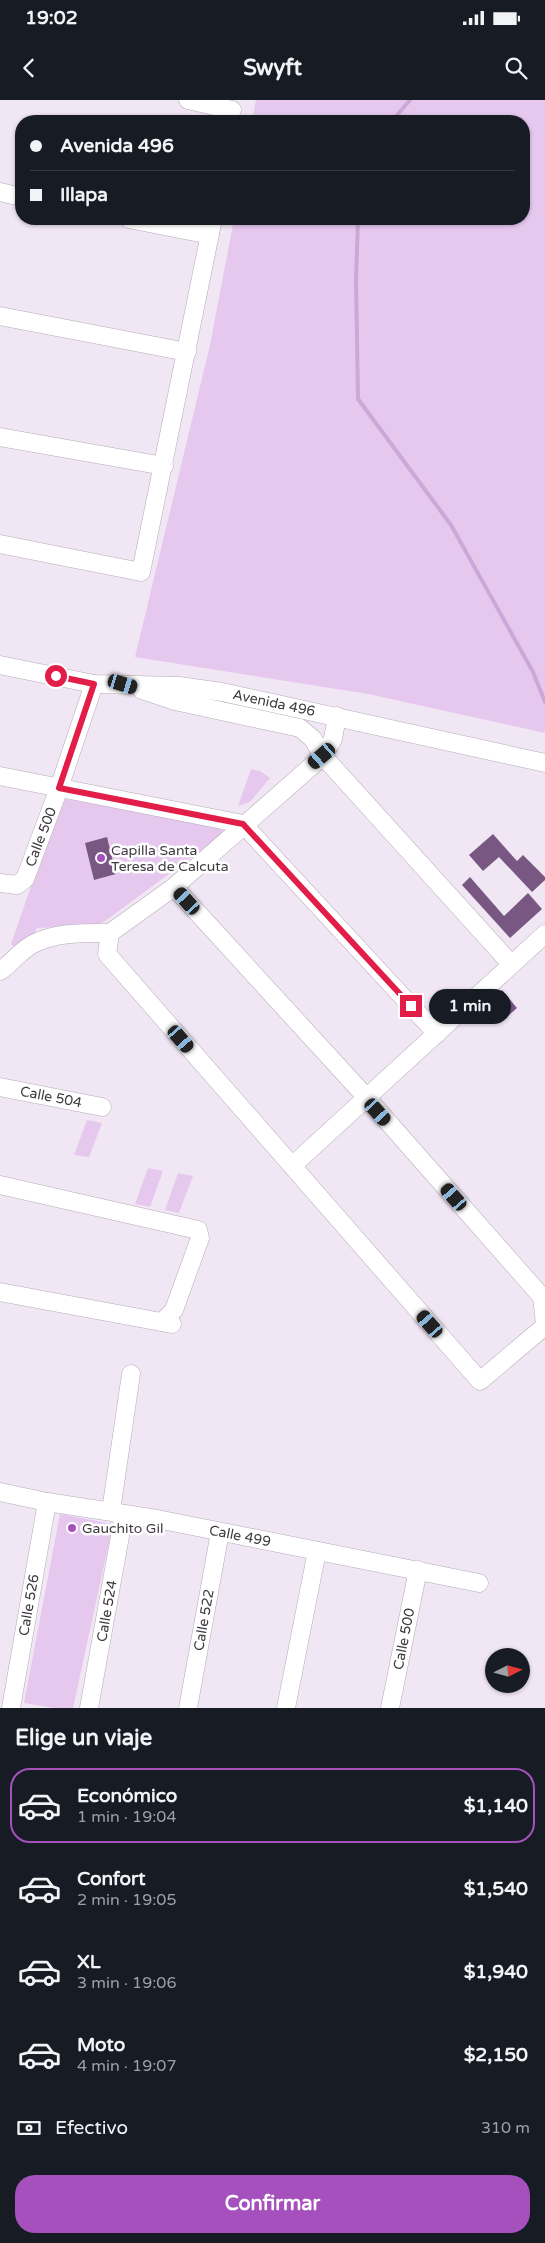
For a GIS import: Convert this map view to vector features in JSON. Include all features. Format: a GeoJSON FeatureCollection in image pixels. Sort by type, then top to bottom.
{"type":"FeatureCollection","features":[{"type":"Feature","properties":{"kind":"street"},"geometry":{"type":"LineString","coordinates":[[188,100],[232,110]]}},
{"type":"Feature","properties":{"kind":"street"},"geometry":{"type":"LineString","coordinates":[[0,192],[15,196]]}},
{"type":"Feature","properties":{"kind":"street"},"geometry":{"type":"LineString","coordinates":[[0,544],[141,572],[212,227],[191,225]]}},
{"type":"Feature","properties":{"kind":"street"},"geometry":{"type":"LineString","coordinates":[[0,316],[187,352]]}},
{"type":"Feature","properties":{"kind":"street"},"geometry":{"type":"LineString","coordinates":[[0,436],[164,466]]}},
{"type":"Feature","properties":{"kind":"street","name":"Avenida 496"},"geometry":{"type":"LineString","coordinates":[[0,665],[94,684],[180,686],[214,690],[545,763]]}},
{"type":"Feature","properties":{"kind":"street","name":"Calle 500"},"geometry":{"type":"LineString","coordinates":[[0,883],[17,885],[25,878],[59,788],[94,684]]}},
{"type":"Feature","properties":{"kind":"street"},"geometry":{"type":"LineString","coordinates":[[123,684],[175,701],[300,728],[313,739],[322,756],[510,964]]}},
{"type":"Feature","properties":{"kind":"street"},"geometry":{"type":"LineString","coordinates":[[0,971],[33,944],[52,937],[68,934],[110,932],[174,886],[322,756],[333,739],[337,716]]}},
{"type":"Feature","properties":{"kind":"street"},"geometry":{"type":"LineString","coordinates":[[0,776],[243,824],[437,1034]]}},
{"type":"Feature","properties":{"kind":"street"},"geometry":{"type":"LineString","coordinates":[[110,932],[106,954],[480,1381],[545,1325],[542,1297],[366,1098],[174,886]]}},
{"type":"Feature","properties":{"kind":"street"},"geometry":{"type":"LineString","coordinates":[[292,1166],[437,1034],[510,964],[545,934]]}},
{"type":"Feature","properties":{"kind":"street","name":"Calle 504"},"geometry":{"type":"LineString","coordinates":[[0,1087],[102,1107]]}},
{"type":"Feature","properties":{"kind":"street"},"geometry":{"type":"LineString","coordinates":[[0,1185],[198,1230],[200,1238],[174,1310],[167,1323],[0,1292]]}},
{"type":"Feature","properties":{"kind":"street","name":"Calle 524"},"geometry":{"type":"LineString","coordinates":[[89,1708],[117,1512],[131,1374]]}},
{"type":"Feature","properties":{"kind":"street","name":"Calle 499"},"geometry":{"type":"LineString","coordinates":[[0,1492],[47,1502],[117,1512],[479,1583]]}},
{"type":"Feature","properties":{"kind":"street","name":"Calle 526"},"geometry":{"type":"LineString","coordinates":[[10,1708],[47,1502]]}},
{"type":"Feature","properties":{"kind":"street","name":"Calle 522"},"geometry":{"type":"LineString","coordinates":[[188,1708],[220,1532]]}},
{"type":"Feature","properties":{"kind":"street"},"geometry":{"type":"LineString","coordinates":[[286,1708],[317,1551]]}},
{"type":"Feature","properties":{"kind":"street","name":"Calle 500"},"geometry":{"type":"LineString","coordinates":[[390,1708],[418,1570]]}},
{"type":"Feature","properties":{"kind":"shaded area"},"geometry":{"type":"Polygon","coordinates":[[[256,100],[545,100],[545,733],[368,694],[135,657],[210,345],[233,225],[530,225],[530,115],[253,115],[256,100]]]}},
{"type":"Feature","properties":{"kind":"shaded area"},"geometry":{"type":"Polygon","coordinates":[[[251,769],[260,771],[270,778],[250,802],[238,806],[251,769]]]}},
{"type":"Feature","properties":{"kind":"shaded area"},"geometry":{"type":"Polygon","coordinates":[[[64,799],[105,805],[222,829],[223,834],[105,921],[94,926],[37,928],[34,934],[16,948],[11,944],[60,803],[64,799]]]}},
{"type":"Feature","properties":{"kind":"shaded area"},"geometry":{"type":"Polygon","coordinates":[[[87,1120],[102,1123],[89,1157],[74,1155],[87,1120]]]}},
{"type":"Feature","properties":{"kind":"shaded area"},"geometry":{"type":"Polygon","coordinates":[[[148,1168],[163,1171],[150,1207],[135,1204],[148,1168]]]}},
{"type":"Feature","properties":{"kind":"shaded area"},"geometry":{"type":"Polygon","coordinates":[[[178,1173],[193,1176],[179,1213],[165,1210],[178,1173]]]}},
{"type":"Feature","properties":{"kind":"shaded area"},"geometry":{"type":"Polygon","coordinates":[[[60,1514],[113,1524],[73,1708],[54,1708],[24,1703],[60,1514]]]}},
{"type":"Feature","properties":{"kind":"building"},"geometry":{"type":"Polygon","coordinates":[[[493,834],[517,861],[523,855],[545,877],[545,880],[532,892],[499,857],[483,871],[469,855],[493,834]]]}},
{"type":"Feature","properties":{"kind":"building","name":"Capilla Santa Teresa de Calcuta"},"geometry":{"type":"Polygon","coordinates":[[[107,837],[116,874],[94,880],[85,843],[107,837]]]}},
{"type":"Feature","properties":{"kind":"building"},"geometry":{"type":"Polygon","coordinates":[[[470,877],[504,916],[528,893],[542,909],[510,938],[462,885],[470,877]]]}},
{"type":"Feature","properties":{"kind":"building"},"geometry":{"type":"Polygon","coordinates":[[[502,990],[517,1008],[508,1016],[493,998],[502,990]]]}},
{"type":"Feature","properties":{"kind":"waterway"},"geometry":{"type":"LineString","coordinates":[[397,115],[410,100]]}},
{"type":"Feature","properties":{"kind":"waterway"},"geometry":{"type":"LineString","coordinates":[[358,225],[356,280],[358,399],[451,525],[533,672],[545,702]]}},
{"type":"Feature","properties":{"kind":"place","name":"Capilla Santa Teresa de Calcuta"},"geometry":{"type":"Point","coordinates":[101,858]}},
{"type":"Feature","properties":{"kind":"place","name":"Gauchito Gil"},"geometry":{"type":"Point","coordinates":[72,1528]}},
{"type":"Feature","properties":{"kind":"route"},"geometry":{"type":"LineString","coordinates":[[56,676],[94,684],[59,788],[243,824],[411,1006]]}}]}
